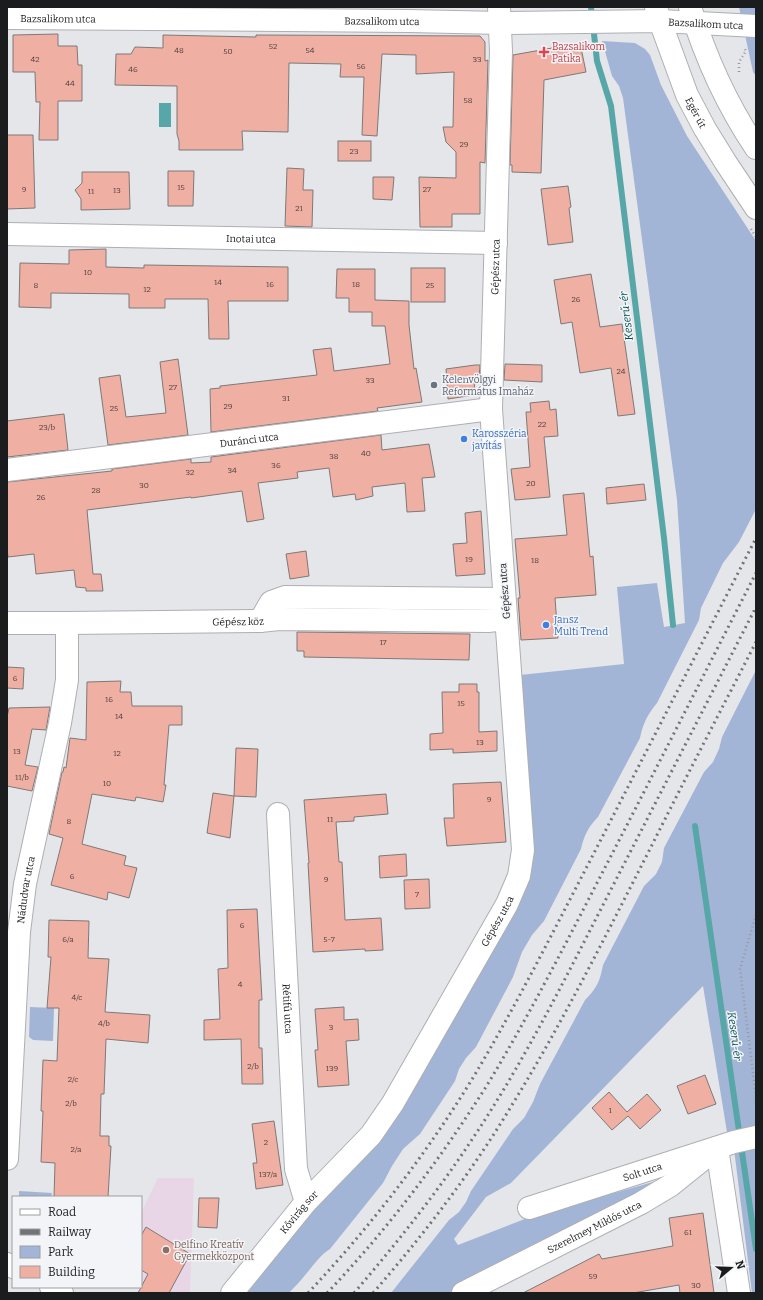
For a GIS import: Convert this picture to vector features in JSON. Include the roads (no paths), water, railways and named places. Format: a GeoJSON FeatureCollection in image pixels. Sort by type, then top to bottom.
{"type":"FeatureCollection","features":[{"type":"Feature","properties":{"kind":"street","name":"Bazsalikom utca"},"geometry":{"type":"LineString","coordinates":[[7,18],[410,21],[500,15],[575,23],[602,23],[658,14],[693,15],[734,25],[756,26]]}},
{"type":"Feature","properties":{"kind":"street","name":"Egér út"},"geometry":{"type":"LineString","coordinates":[[658,14],[687,95],[705,129],[756,208]]}},
{"type":"Feature","properties":{"kind":"street","name":"Gépész utca"},"geometry":{"type":"LineString","coordinates":[[371,1134],[393,1103],[506,904],[519,876],[523,850],[491,409],[496,243],[500,15]]}},
{"type":"Feature","properties":{"kind":"street"},"geometry":{"type":"LineString","coordinates":[[693,15],[716,75],[736,116],[756,148]]}},
{"type":"Feature","properties":{"kind":"street","name":"Inotai utca"},"geometry":{"type":"LineString","coordinates":[[7,234],[496,243]]}},
{"type":"Feature","properties":{"kind":"street","name":"Duránci utca"},"geometry":{"type":"LineString","coordinates":[[7,470],[491,409]]}},
{"type":"Feature","properties":{"kind":"street","name":"Gépész köz"},"geometry":{"type":"LineString","coordinates":[[7,623],[260,621],[271,602],[285,597],[505,609]]}},
{"type":"Feature","properties":{"kind":"street","name":"Nádudvar utca"},"geometry":{"type":"LineString","coordinates":[[7,1159],[19,932],[25,884],[60,723],[66,680],[67,623]]}},
{"type":"Feature","properties":{"kind":"street","name":"Rétifű utca"},"geometry":{"type":"LineString","coordinates":[[278,814],[296,1169],[306,1202]]}},
{"type":"Feature","properties":{"kind":"street","name":"Kővirág sor"},"geometry":{"type":"LineString","coordinates":[[232,1293],[306,1202],[371,1134]]}},
{"type":"Feature","properties":{"kind":"street","name":"Solt utca"},"geometry":{"type":"LineString","coordinates":[[529,1208],[725,1145],[756,1137]]}},
{"type":"Feature","properties":{"kind":"street"},"geometry":{"type":"LineString","coordinates":[[725,1145],[739,1293]]}},
{"type":"Feature","properties":{"kind":"street","name":"Szerelmey Miklós utca"},"geometry":{"type":"LineString","coordinates":[[463,1293],[641,1203],[671,1185],[725,1145]]}},
{"type":"Feature","properties":{"kind":"street"},"geometry":{"type":"LineString","coordinates":[[53,1288],[62,1293]]}},
{"type":"Feature","properties":{"kind":"waterway","name":"Keserű-ér"},"geometry":{"type":"LineString","coordinates":[[591,7],[597,61],[611,106],[664,538],[673,625]]}},
{"type":"Feature","properties":{"kind":"waterway","name":"Keserű-ér"},"geometry":{"type":"LineString","coordinates":[[695,826],[756,1249]]}},
{"type":"Feature","properties":{"kind":"railway"},"geometry":{"type":"LineString","coordinates":[[308,1293],[377,1214],[398,1187],[459,1101],[477,1071],[508,1017],[551,935],[756,538]]}},
{"type":"Feature","properties":{"kind":"railway"},"geometry":{"type":"LineString","coordinates":[[327,1293],[350,1269],[413,1192],[452,1138],[489,1082],[518,1033],[558,957],[756,573]]}},
{"type":"Feature","properties":{"kind":"railway"},"geometry":{"type":"LineString","coordinates":[[354,1293],[444,1180],[508,1083],[557,993],[756,607]]}},
{"type":"Feature","properties":{"kind":"railway"},"geometry":{"type":"LineString","coordinates":[[373,1293],[412,1247],[466,1175],[499,1126],[533,1069],[586,974],[756,642]]}},
{"type":"Feature","properties":{"kind":"place","name":"Bazsalikom Patika"},"geometry":{"type":"Point","coordinates":[544,52]}},
{"type":"Feature","properties":{"kind":"place","name":"Kelenvölgyi Református Imaház"},"geometry":{"type":"Point","coordinates":[434,385]}},
{"type":"Feature","properties":{"kind":"place","name":"Karosszéria javítás"},"geometry":{"type":"Point","coordinates":[464,439]}},
{"type":"Feature","properties":{"kind":"place","name":"Jansz Multi Trend"},"geometry":{"type":"Point","coordinates":[546,625]}},
{"type":"Feature","properties":{"kind":"place","name":"Delfino Kreatív Gyermekközpont"},"geometry":{"type":"Point","coordinates":[166,1250]}}]}
